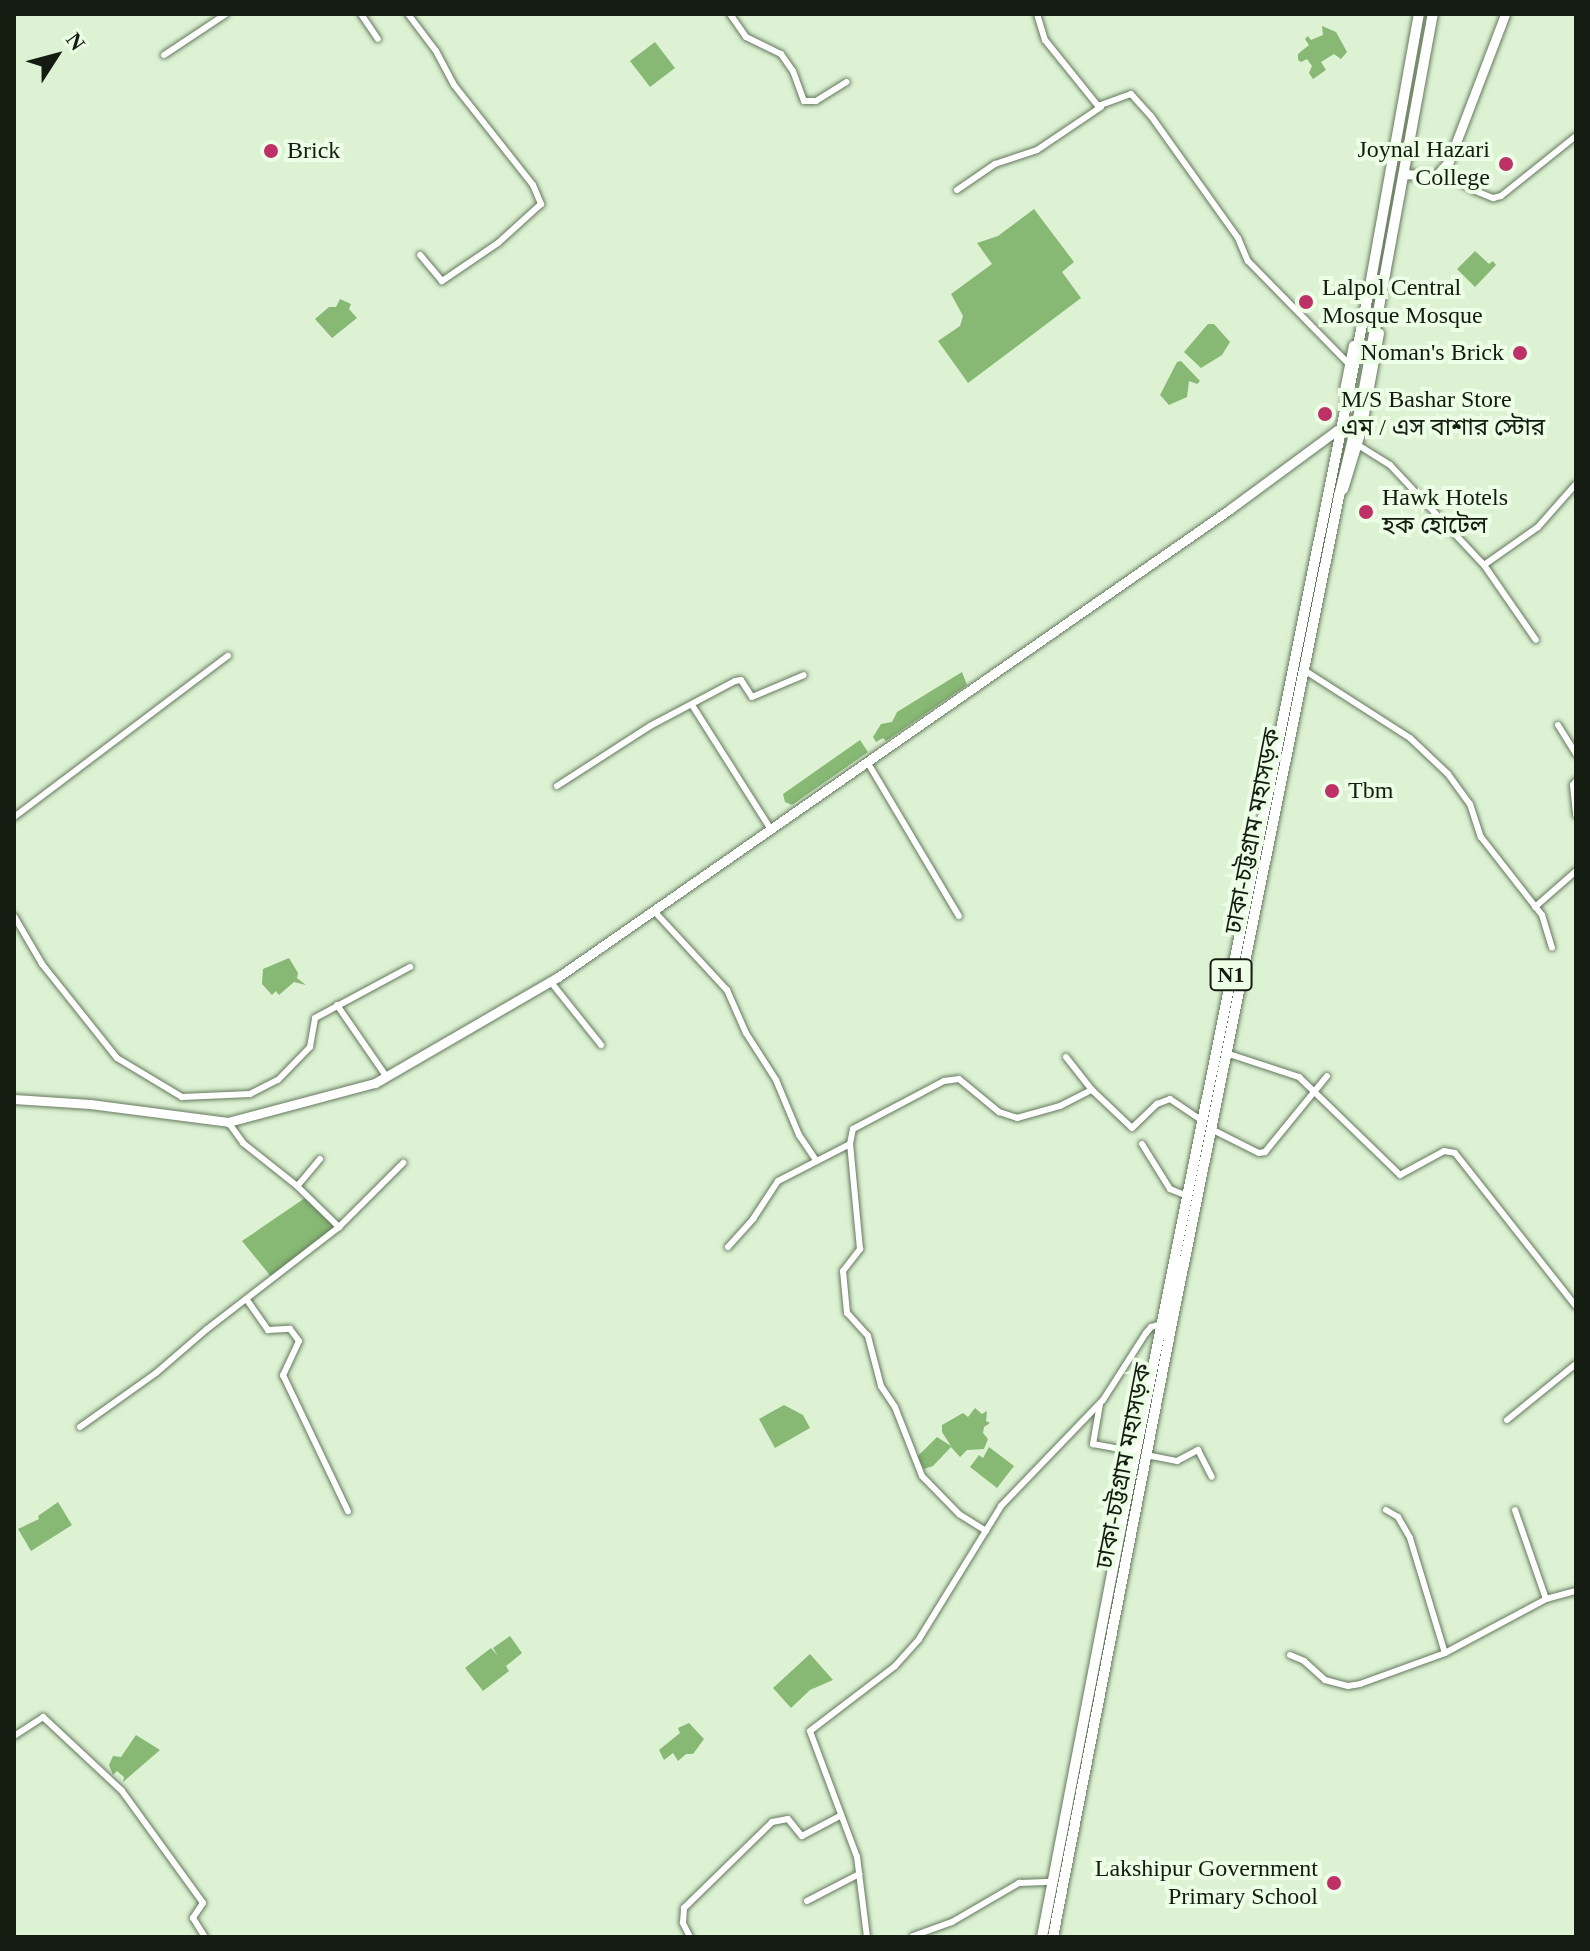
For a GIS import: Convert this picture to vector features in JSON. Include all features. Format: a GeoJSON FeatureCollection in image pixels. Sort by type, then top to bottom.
{"type":"FeatureCollection","features":[{"type":"Feature","properties":{"kind":"highway","name":"ঢাকা-চট্টগ্রাম মহাসড়ক"},"geometry":{"type":"LineString","coordinates":[[1042,1937],[1141,1453],[1213,1130],[1259,903],[1304,670],[1382,207],[1419,14]]}},
{"type":"Feature","properties":{"kind":"highway","name":"ঢাকা-চট্টগ্রাম মহাসড়ক"},"geometry":{"type":"LineString","coordinates":[[1053,1937],[1164,1323],[1242,918],[1333,498],[1361,405],[1433,14]]}},
{"type":"Feature","properties":{"kind":"highway"},"geometry":{"type":"LineString","coordinates":[[1408,73],[1414,80],[1422,75]]}},
{"type":"Feature","properties":{"kind":"highway"},"geometry":{"type":"LineString","coordinates":[[1404,94],[1413,90],[1417,98]]}},
{"type":"Feature","properties":{"kind":"highway"},"geometry":{"type":"LineString","coordinates":[[1382,207],[1396,210]]}},
{"type":"Feature","properties":{"kind":"highway"},"geometry":{"type":"LineString","coordinates":[[1246,901],[1252,908],[1259,903]]}},
{"type":"Feature","properties":{"kind":"highway"},"geometry":{"type":"LineString","coordinates":[[1242,918],[1251,913],[1255,922]]}},
{"type":"Feature","properties":{"kind":"main road"},"geometry":{"type":"LineString","coordinates":[[1403,174],[1436,176],[1441,172],[1457,142],[1505,14]]}},
{"type":"Feature","properties":{"kind":"main road"},"geometry":{"type":"LineString","coordinates":[[1333,498],[1333,447],[1349,364],[1367,304]]}},
{"type":"Feature","properties":{"kind":"main road"},"geometry":{"type":"LineString","coordinates":[[1333,498],[1358,445],[1375,361],[1380,323],[1378,309]]}},
{"type":"Feature","properties":{"kind":"main road"},"geometry":{"type":"LineString","coordinates":[[14,1099],[90,1104],[228,1122],[375,1083],[550,981],[654,911],[1337,430]]}},
{"type":"Feature","properties":{"kind":"main road"},"geometry":{"type":"LineString","coordinates":[[1320,442],[1329,441],[1333,447]]}},
{"type":"Feature","properties":{"kind":"street"},"geometry":{"type":"LineString","coordinates":[[164,55],[226,14]]}},
{"type":"Feature","properties":{"kind":"street"},"geometry":{"type":"LineString","coordinates":[[361,14],[378,39]]}},
{"type":"Feature","properties":{"kind":"street"},"geometry":{"type":"LineString","coordinates":[[408,14],[436,51],[454,85],[533,185],[541,204],[498,243],[442,281],[420,255]]}},
{"type":"Feature","properties":{"kind":"street"},"geometry":{"type":"LineString","coordinates":[[730,14],[746,37],[781,54],[793,71],[804,101],[816,101],[846,82]]}},
{"type":"Feature","properties":{"kind":"street"},"geometry":{"type":"LineString","coordinates":[[1037,14],[1050,47],[1101,107]]}},
{"type":"Feature","properties":{"kind":"street"},"geometry":{"type":"LineString","coordinates":[[957,190],[1004,160],[1037,150],[1101,107],[1131,94],[1151,116],[1235,233],[1248,261],[1349,364]]}},
{"type":"Feature","properties":{"kind":"street"},"geometry":{"type":"LineString","coordinates":[[1441,172],[1473,190],[1493,198],[1501,196],[1576,136]]}},
{"type":"Feature","properties":{"kind":"street"},"geometry":{"type":"LineString","coordinates":[[1358,445],[1390,465],[1484,565],[1487,574],[1536,640]]}},
{"type":"Feature","properties":{"kind":"street"},"geometry":{"type":"LineString","coordinates":[[1484,565],[1538,527],[1576,484]]}},
{"type":"Feature","properties":{"kind":"street"},"geometry":{"type":"LineString","coordinates":[[14,817],[228,656]]}},
{"type":"Feature","properties":{"kind":"street"},"geometry":{"type":"LineString","coordinates":[[1304,670],[1410,738],[1437,762],[1470,804],[1481,837],[1542,915],[1552,948]]}},
{"type":"Feature","properties":{"kind":"street"},"geometry":{"type":"LineString","coordinates":[[557,786],[650,726],[735,681],[741,680],[752,697],[804,675]]}},
{"type":"Feature","properties":{"kind":"street"},"geometry":{"type":"LineString","coordinates":[[692,705],[770,828]]}},
{"type":"Feature","properties":{"kind":"street"},"geometry":{"type":"LineString","coordinates":[[1558,725],[1576,754]]}},
{"type":"Feature","properties":{"kind":"street"},"geometry":{"type":"LineString","coordinates":[[868,763],[959,916]]}},
{"type":"Feature","properties":{"kind":"street"},"geometry":{"type":"LineString","coordinates":[[1576,781],[1573,785],[1576,815]]}},
{"type":"Feature","properties":{"kind":"street"},"geometry":{"type":"LineString","coordinates":[[1535,907],[1576,871]]}},
{"type":"Feature","properties":{"kind":"street"},"geometry":{"type":"LineString","coordinates":[[654,911],[727,990],[746,1033],[776,1080],[799,1135],[816,1160]]}},
{"type":"Feature","properties":{"kind":"street"},"geometry":{"type":"LineString","coordinates":[[14,916],[42,964],[117,1058],[182,1097],[250,1094],[278,1080],[300,1062],[310,1047],[315,1018],[410,967]]}},
{"type":"Feature","properties":{"kind":"street"},"geometry":{"type":"LineString","coordinates":[[550,981],[601,1045]]}},
{"type":"Feature","properties":{"kind":"street"},"geometry":{"type":"LineString","coordinates":[[337,1005],[386,1076]]}},
{"type":"Feature","properties":{"kind":"street"},"geometry":{"type":"LineString","coordinates":[[1229,1054],[1299,1077],[1316,1089],[1400,1175],[1444,1151],[1455,1153],[1576,1306]]}},
{"type":"Feature","properties":{"kind":"street"},"geometry":{"type":"LineString","coordinates":[[1066,1057],[1092,1090],[1132,1128],[1157,1104],[1170,1099],[1203,1121]]}},
{"type":"Feature","properties":{"kind":"street"},"geometry":{"type":"LineString","coordinates":[[1213,1130],[1259,1153],[1265,1152],[1327,1076]]}},
{"type":"Feature","properties":{"kind":"street"},"geometry":{"type":"LineString","coordinates":[[986,1531],[960,1515],[922,1476],[895,1407],[881,1386],[868,1336],[847,1313],[843,1271],[860,1249],[861,1234],[850,1135],[858,1124],[944,1081],[959,1079],[999,1112],[1017,1118],[1060,1106],[1092,1090]]}},
{"type":"Feature","properties":{"kind":"street"},"geometry":{"type":"LineString","coordinates":[[228,1122],[243,1143],[297,1186],[339,1227]]}},
{"type":"Feature","properties":{"kind":"street"},"geometry":{"type":"LineString","coordinates":[[728,1247],[753,1219],[778,1181],[850,1144]]}},
{"type":"Feature","properties":{"kind":"street"},"geometry":{"type":"LineString","coordinates":[[1142,1144],[1170,1189],[1189,1196]]}},
{"type":"Feature","properties":{"kind":"street"},"geometry":{"type":"LineString","coordinates":[[297,1186],[320,1159]]}},
{"type":"Feature","properties":{"kind":"street"},"geometry":{"type":"LineString","coordinates":[[80,1427],[156,1373],[207,1329],[339,1227],[403,1163]]}},
{"type":"Feature","properties":{"kind":"street"},"geometry":{"type":"LineString","coordinates":[[247,1300],[268,1330],[290,1329],[299,1341],[283,1375],[348,1511]]}},
{"type":"Feature","properties":{"kind":"street"},"geometry":{"type":"LineString","coordinates":[[867,1937],[857,1857],[810,1731],[895,1666],[919,1639],[1011,1495],[1100,1403],[1151,1327],[1164,1323]]}},
{"type":"Feature","properties":{"kind":"street"},"geometry":{"type":"LineString","coordinates":[[1507,1420],[1576,1364]]}},
{"type":"Feature","properties":{"kind":"street"},"geometry":{"type":"LineString","coordinates":[[1100,1403],[1093,1444],[1177,1461],[1198,1450],[1212,1477]]}},
{"type":"Feature","properties":{"kind":"street"},"geometry":{"type":"LineString","coordinates":[[1386,1510],[1398,1517],[1410,1538],[1445,1653]]}},
{"type":"Feature","properties":{"kind":"street"},"geometry":{"type":"LineString","coordinates":[[1515,1510],[1546,1599]]}},
{"type":"Feature","properties":{"kind":"street"},"geometry":{"type":"LineString","coordinates":[[1290,1655],[1304,1661],[1325,1680],[1348,1686],[1445,1653],[1546,1599],[1576,1591]]}},
{"type":"Feature","properties":{"kind":"street"},"geometry":{"type":"LineString","coordinates":[[14,1736],[43,1717],[122,1791],[203,1903],[193,1918],[205,1937]]}},
{"type":"Feature","properties":{"kind":"street"},"geometry":{"type":"LineString","coordinates":[[690,1937],[683,1923],[684,1908],[772,1822],[788,1819],[802,1836],[840,1816]]}},
{"type":"Feature","properties":{"kind":"street"},"geometry":{"type":"LineString","coordinates":[[807,1901],[859,1874]]}},
{"type":"Feature","properties":{"kind":"street"},"geometry":{"type":"LineString","coordinates":[[913,1936],[952,1922],[1019,1883],[1053,1882]]}},
{"type":"Feature","properties":{"kind":"shaded area"},"geometry":{"type":"Polygon","coordinates":[[[1322,26],[1336,32],[1347,52],[1341,59],[1334,54],[1321,62],[1326,70],[1313,79],[1309,73],[1312,66],[1307,59],[1298,60],[1298,54],[1309,45],[1305,39],[1308,36],[1311,40],[1323,35],[1322,26]]]}},
{"type":"Feature","properties":{"kind":"shaded area"},"geometry":{"type":"Polygon","coordinates":[[[655,42],[675,68],[650,87],[630,61],[655,42]]]}},
{"type":"Feature","properties":{"kind":"shaded area"},"geometry":{"type":"Polygon","coordinates":[[[1034,209],[1074,262],[1062,272],[1081,298],[968,383],[938,341],[960,326],[963,316],[951,294],[992,264],[977,243],[998,236],[1034,209]]]}},
{"type":"Feature","properties":{"kind":"shaded area"},"geometry":{"type":"Polygon","coordinates":[[[1475,251],[1489,264],[1493,261],[1496,265],[1475,287],[1457,269],[1475,251]]]}},
{"type":"Feature","properties":{"kind":"shaded area"},"geometry":{"type":"Polygon","coordinates":[[[340,299],[351,304],[349,309],[357,318],[332,338],[315,319],[329,307],[336,307],[340,299]]]}},
{"type":"Feature","properties":{"kind":"shaded area"},"geometry":{"type":"Polygon","coordinates":[[[1208,324],[1214,324],[1230,342],[1222,355],[1201,368],[1184,352],[1208,324]]]}},
{"type":"Feature","properties":{"kind":"shaded area"},"geometry":{"type":"Polygon","coordinates":[[[1181,361],[1200,381],[1197,384],[1189,381],[1187,397],[1169,405],[1160,395],[1177,362],[1181,361]]]}},
{"type":"Feature","properties":{"kind":"shaded area"},"geometry":{"type":"Polygon","coordinates":[[[962,672],[967,685],[886,741],[883,738],[876,742],[873,737],[881,724],[892,722],[897,712],[962,672]]]}},
{"type":"Feature","properties":{"kind":"shaded area"},"geometry":{"type":"Polygon","coordinates":[[[860,740],[868,752],[792,805],[785,802],[783,794],[860,740]]]}},
{"type":"Feature","properties":{"kind":"shaded area"},"geometry":{"type":"Polygon","coordinates":[[[289,958],[298,973],[297,978],[306,985],[294,982],[279,995],[276,991],[272,995],[262,984],[263,969],[289,958]]]}},
{"type":"Feature","properties":{"kind":"shaded area"},"geometry":{"type":"Polygon","coordinates":[[[305,1198],[337,1225],[273,1279],[242,1241],[305,1198]]]}},
{"type":"Feature","properties":{"kind":"shaded area"},"geometry":{"type":"Polygon","coordinates":[[[784,1405],[803,1415],[810,1428],[775,1448],[759,1419],[784,1405]]]}},
{"type":"Feature","properties":{"kind":"shaded area"},"geometry":{"type":"Polygon","coordinates":[[[975,1408],[982,1414],[987,1411],[986,1421],[990,1423],[984,1427],[983,1433],[988,1439],[984,1449],[967,1450],[960,1457],[951,1447],[933,1466],[924,1469],[917,1457],[937,1437],[951,1446],[942,1432],[942,1425],[963,1413],[968,1417],[975,1408]]]}},
{"type":"Feature","properties":{"kind":"shaded area"},"geometry":{"type":"Polygon","coordinates":[[[989,1447],[1014,1466],[997,1488],[970,1467],[979,1455],[983,1458],[989,1447]]]}},
{"type":"Feature","properties":{"kind":"shaded area"},"geometry":{"type":"Polygon","coordinates":[[[58,1502],[72,1525],[31,1551],[18,1529],[39,1519],[38,1516],[58,1502]]]}},
{"type":"Feature","properties":{"kind":"shaded area"},"geometry":{"type":"Polygon","coordinates":[[[510,1636],[522,1653],[506,1666],[509,1671],[483,1691],[465,1668],[491,1648],[498,1656],[493,1648],[510,1636]]]}},
{"type":"Feature","properties":{"kind":"shaded area"},"geometry":{"type":"Polygon","coordinates":[[[810,1654],[833,1680],[810,1690],[791,1708],[773,1688],[810,1654]]]}},
{"type":"Feature","properties":{"kind":"shaded area"},"geometry":{"type":"Polygon","coordinates":[[[689,1723],[704,1739],[693,1754],[686,1754],[678,1761],[673,1753],[664,1760],[659,1750],[680,1733],[678,1728],[689,1723]]]}},
{"type":"Feature","properties":{"kind":"shaded area"},"geometry":{"type":"Polygon","coordinates":[[[136,1735],[160,1750],[123,1782],[124,1777],[117,1771],[113,1775],[109,1765],[113,1756],[121,1757],[136,1735]]]}},
{"type":"Feature","properties":{"kind":"place","name":"Brick"},"geometry":{"type":"Point","coordinates":[271,151]}},
{"type":"Feature","properties":{"kind":"place","name":"Joynal Hazari College"},"geometry":{"type":"Point","coordinates":[1506,164]}},
{"type":"Feature","properties":{"kind":"place","name":"Lalpol Central Mosque Mosque"},"geometry":{"type":"Point","coordinates":[1306,302]}},
{"type":"Feature","properties":{"kind":"place","name":"Noman's Brick"},"geometry":{"type":"Point","coordinates":[1520,353]}},
{"type":"Feature","properties":{"kind":"place","name":"M/S Bashar Store এম / এস বাশার স্টোর"},"geometry":{"type":"Point","coordinates":[1325,414]}},
{"type":"Feature","properties":{"kind":"place","name":"Hawk Hotels হক হোটেল"},"geometry":{"type":"Point","coordinates":[1366,512]}},
{"type":"Feature","properties":{"kind":"place","name":"Tbm"},"geometry":{"type":"Point","coordinates":[1332,791]}},
{"type":"Feature","properties":{"kind":"place","name":"Lakshipur Government Primary School"},"geometry":{"type":"Point","coordinates":[1334,1883]}}]}
